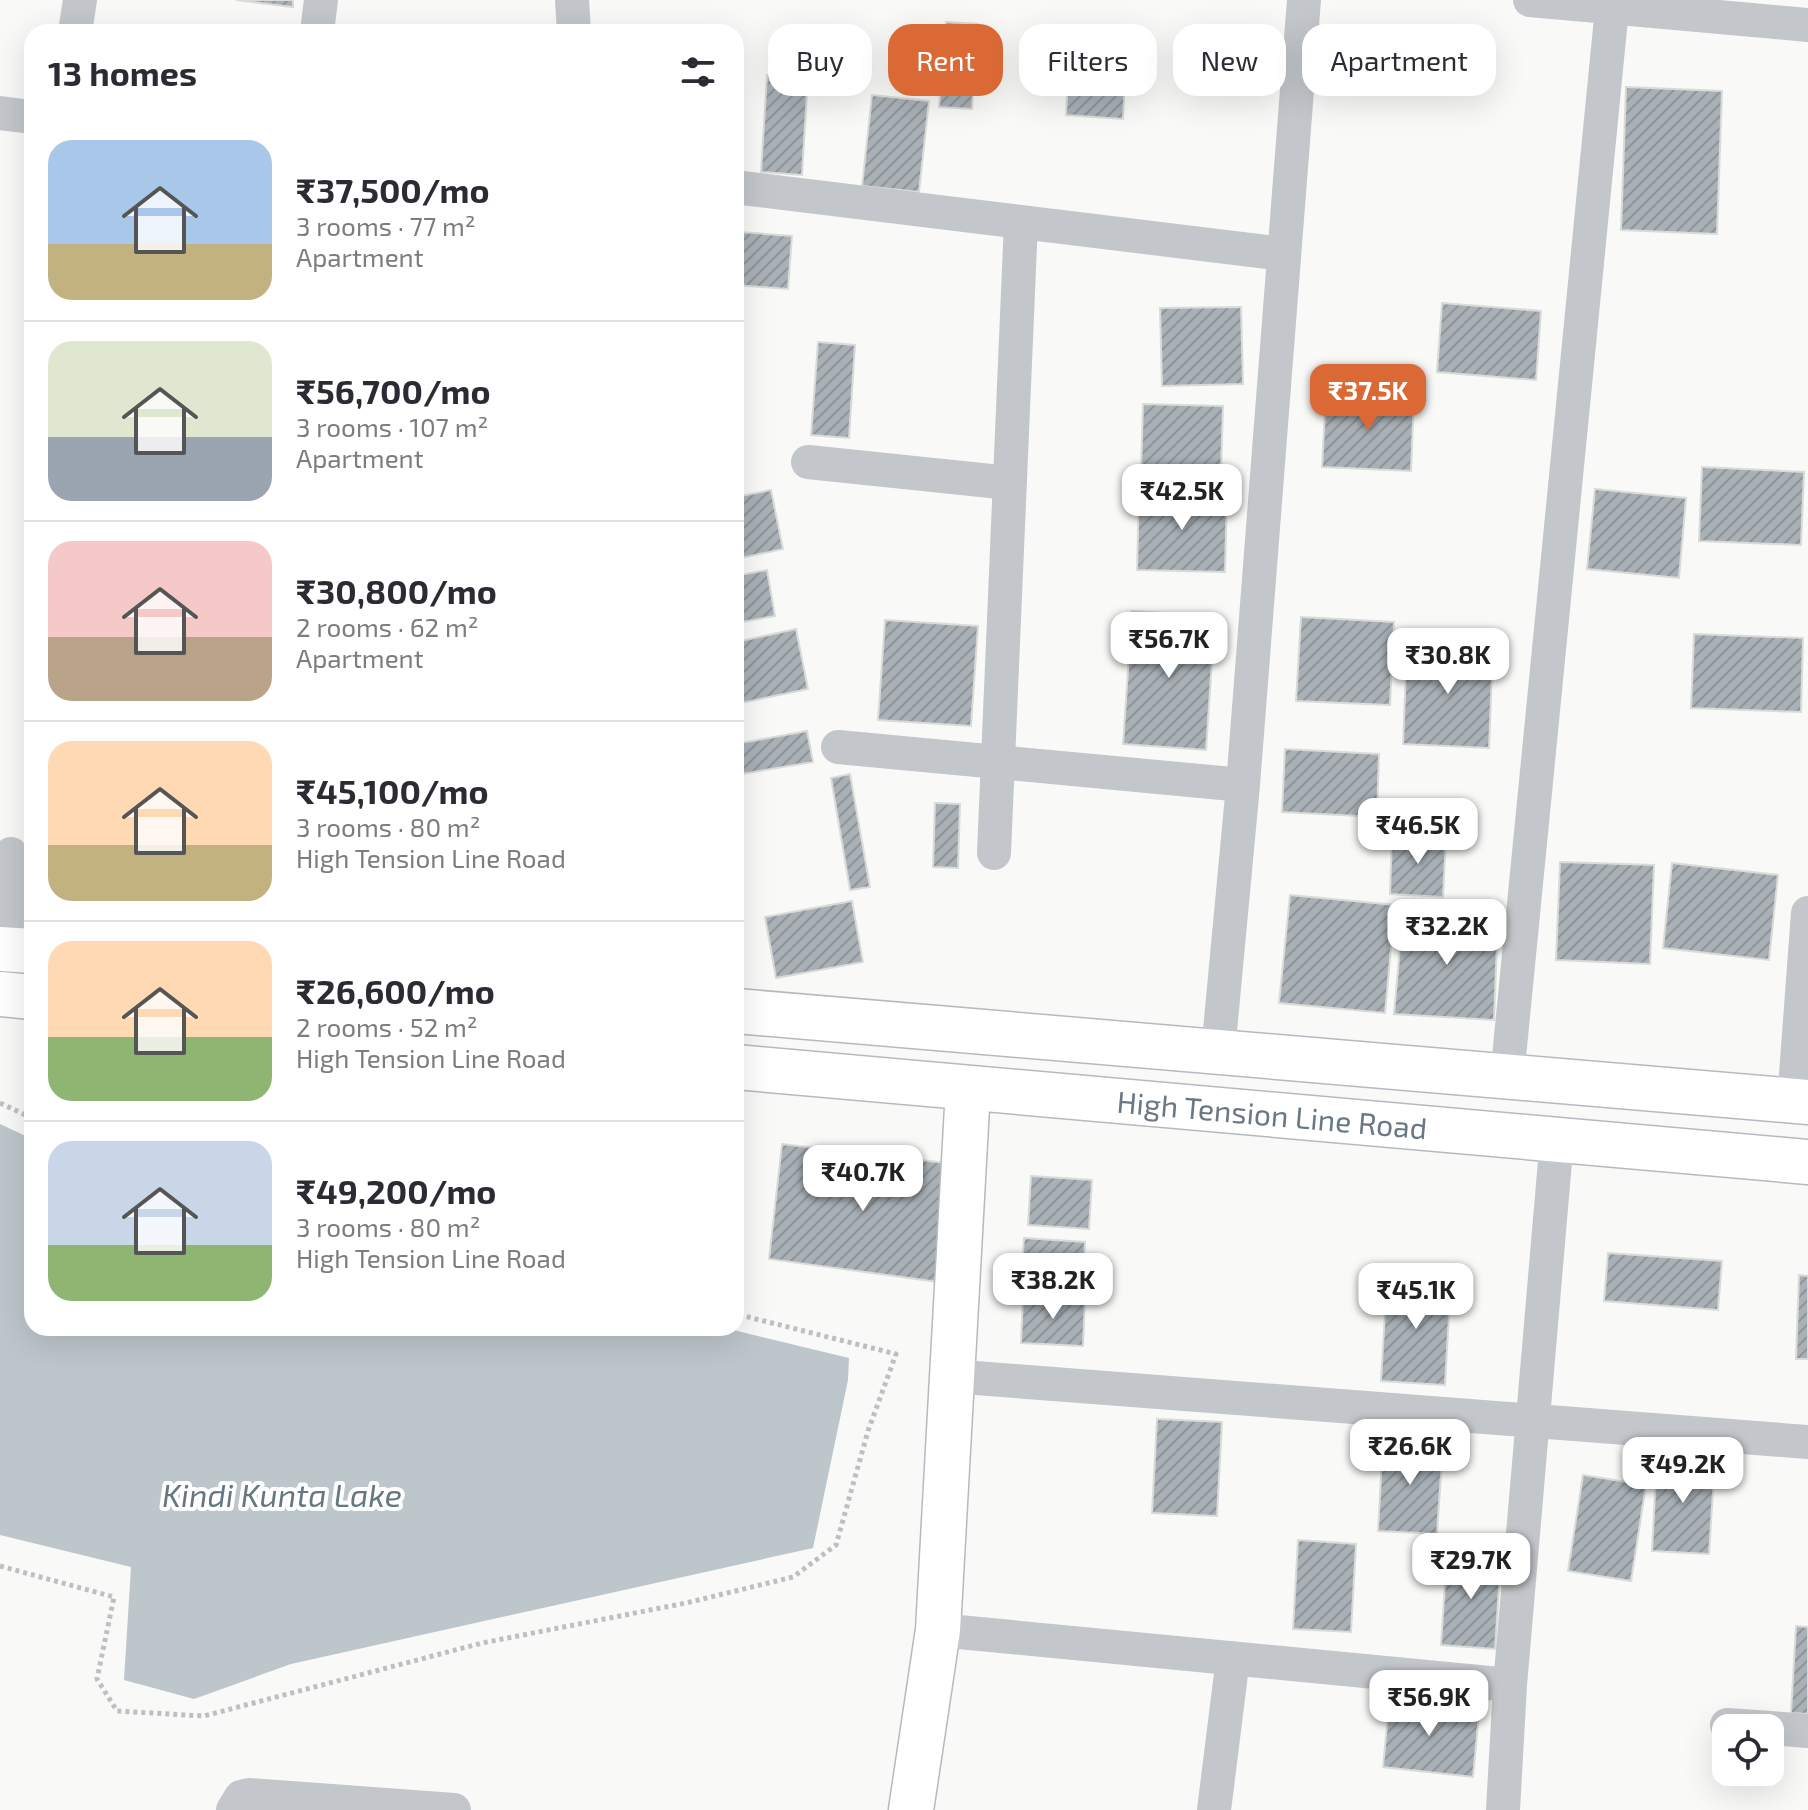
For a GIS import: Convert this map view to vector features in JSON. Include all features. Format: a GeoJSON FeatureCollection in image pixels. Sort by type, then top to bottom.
{"type":"FeatureCollection","features":[{"type":"Feature","properties":{"kind":"main road"},"geometry":{"type":"LineString","coordinates":[[0,994],[24,996]]}},
{"type":"Feature","properties":{"kind":"main road","name":"High Tension Line Road"},"geometry":{"type":"LineString","coordinates":[[744,1012],[1801,1102]]}},
{"type":"Feature","properties":{"kind":"main road","name":"High Tension Line Road"},"geometry":{"type":"LineString","coordinates":[[744,1068],[1808,1162]]}},
{"type":"Feature","properties":{"kind":"main road"},"geometry":{"type":"LineString","coordinates":[[911,1810],[938,1630],[968,1089]]}},
{"type":"Feature","properties":{"kind":"street"},"geometry":{"type":"LineString","coordinates":[[76,24],[80,0]]}},
{"type":"Feature","properties":{"kind":"street"},"geometry":{"type":"LineString","coordinates":[[318,24],[321,0]]}},
{"type":"Feature","properties":{"kind":"street"},"geometry":{"type":"LineString","coordinates":[[572,0],[574,24]]}},
{"type":"Feature","properties":{"kind":"street"},"geometry":{"type":"LineString","coordinates":[[1218,1052],[1243,785],[1304,0]]}},
{"type":"Feature","properties":{"kind":"street"},"geometry":{"type":"LineString","coordinates":[[1530,0],[1808,25]]}},
{"type":"Feature","properties":{"kind":"street"},"geometry":{"type":"LineString","coordinates":[[1507,1077],[1612,8]]}},
{"type":"Feature","properties":{"kind":"street"},"geometry":{"type":"LineString","coordinates":[[0,113],[24,116]]}},
{"type":"Feature","properties":{"kind":"street"},"geometry":{"type":"LineString","coordinates":[[744,188],[1284,254]]}},
{"type":"Feature","properties":{"kind":"street"},"geometry":{"type":"LineString","coordinates":[[994,853],[1021,222]]}},
{"type":"Feature","properties":{"kind":"street"},"geometry":{"type":"LineString","coordinates":[[808,462],[1010,483]]}},
{"type":"Feature","properties":{"kind":"street"},"geometry":{"type":"LineString","coordinates":[[838,747],[1243,785]]}},
{"type":"Feature","properties":{"kind":"street"},"geometry":{"type":"LineString","coordinates":[[14,854],[15,950]]}},
{"type":"Feature","properties":{"kind":"street"},"geometry":{"type":"LineString","coordinates":[[1801,1102],[1808,913]]}},
{"type":"Feature","properties":{"kind":"street"},"geometry":{"type":"LineString","coordinates":[[1503,1810],[1510,1685],[1557,1138]]}},
{"type":"Feature","properties":{"kind":"street"},"geometry":{"type":"LineString","coordinates":[[950,1376],[1808,1442]]}},
{"type":"Feature","properties":{"kind":"street"},"geometry":{"type":"LineString","coordinates":[[938,1630],[1510,1685]]}},
{"type":"Feature","properties":{"kind":"street"},"geometry":{"type":"LineString","coordinates":[[1214,1810],[1233,1658]]}},
{"type":"Feature","properties":{"kind":"street"},"geometry":{"type":"LineString","coordinates":[[1784,1729],[1808,1731]]}},
{"type":"Feature","properties":{"kind":"street"},"geometry":{"type":"LineString","coordinates":[[233,1810],[241,1797],[249,1795],[454,1810]]}},
{"type":"Feature","properties":{"kind":"path"},"geometry":{"type":"LineString","coordinates":[[0,1103],[24,1114]]}},
{"type":"Feature","properties":{"kind":"path"},"geometry":{"type":"LineString","coordinates":[[0,1566],[114,1597],[97,1679],[117,1711],[204,1716],[482,1643],[686,1603],[793,1577],[836,1545],[868,1431],[896,1354],[744,1316]]}},
{"type":"Feature","properties":{"kind":"water","name":"Kindi Kunta Lake"},"geometry":{"type":"Polygon","coordinates":[[[0,1124],[24,1135],[24,1336],[744,1336],[744,1333],[849,1358],[848,1380],[813,1548],[291,1664],[194,1699],[124,1680],[131,1567],[0,1535],[0,1124]]]}},
{"type":"Feature","properties":{"kind":"building"},"geometry":{"type":"Polygon","coordinates":[[[236,0],[293,0],[293,7],[236,0]]]}},
{"type":"Feature","properties":{"kind":"building"},"geometry":{"type":"Polygon","coordinates":[[[768,75],[768,96],[807,96],[802,175],[761,172],[768,75]]]}},
{"type":"Feature","properties":{"kind":"building"},"geometry":{"type":"Polygon","coordinates":[[[1626,87],[1722,91],[1717,234],[1621,230],[1626,87]]]}},
{"type":"Feature","properties":{"kind":"building"},"geometry":{"type":"Polygon","coordinates":[[[872,95],[929,101],[919,192],[862,186],[872,95]]]}},
{"type":"Feature","properties":{"kind":"building"},"geometry":{"type":"Polygon","coordinates":[[[940,96],[973,96],[972,109],[939,107],[940,96]]]}},
{"type":"Feature","properties":{"kind":"building"},"geometry":{"type":"Polygon","coordinates":[[[1067,96],[1124,96],[1123,119],[1066,115],[1067,96]]]}},
{"type":"Feature","properties":{"kind":"building"},"geometry":{"type":"Polygon","coordinates":[[[744,232],[792,236],[788,289],[744,286],[744,232]]]}},
{"type":"Feature","properties":{"kind":"building"},"geometry":{"type":"Polygon","coordinates":[[[1442,303],[1541,311],[1536,380],[1437,372],[1442,303]]]}},
{"type":"Feature","properties":{"kind":"building"},"geometry":{"type":"Polygon","coordinates":[[[1241,307],[1243,384],[1162,386],[1160,308],[1241,307]]]}},
{"type":"Feature","properties":{"kind":"building"},"geometry":{"type":"Polygon","coordinates":[[[818,342],[855,345],[849,438],[811,435],[818,342]]]}},
{"type":"Feature","properties":{"kind":"building"},"geometry":{"type":"Polygon","coordinates":[[[1326,392],[1414,396],[1411,471],[1322,467],[1326,392]]]}},
{"type":"Feature","properties":{"kind":"building"},"geometry":{"type":"Polygon","coordinates":[[[1143,404],[1223,406],[1221,473],[1141,471],[1143,404]]]}},
{"type":"Feature","properties":{"kind":"building"},"geometry":{"type":"Polygon","coordinates":[[[1702,467],[1804,472],[1801,545],[1699,541],[1702,467]]]}},
{"type":"Feature","properties":{"kind":"building"},"geometry":{"type":"Polygon","coordinates":[[[1595,489],[1686,498],[1679,578],[1587,569],[1595,489]]]}},
{"type":"Feature","properties":{"kind":"building"},"geometry":{"type":"Polygon","coordinates":[[[771,490],[783,549],[744,557],[744,495],[771,490]]]}},
{"type":"Feature","properties":{"kind":"building"},"geometry":{"type":"Polygon","coordinates":[[[1139,491],[1227,494],[1225,572],[1137,570],[1139,491]]]}},
{"type":"Feature","properties":{"kind":"building"},"geometry":{"type":"Polygon","coordinates":[[[767,570],[775,616],[744,622],[744,574],[767,570]]]}},
{"type":"Feature","properties":{"kind":"building"},"geometry":{"type":"Polygon","coordinates":[[[1132,611],[1215,616],[1206,750],[1123,744],[1132,611]]]}},
{"type":"Feature","properties":{"kind":"building"},"geometry":{"type":"Polygon","coordinates":[[[1301,617],[1394,622],[1390,705],[1296,701],[1301,617]]]}},
{"type":"Feature","properties":{"kind":"building"},"geometry":{"type":"Polygon","coordinates":[[[885,620],[978,626],[971,726],[878,720],[885,620]]]}},
{"type":"Feature","properties":{"kind":"building"},"geometry":{"type":"Polygon","coordinates":[[[796,629],[808,689],[744,702],[744,640],[796,629]]]}},
{"type":"Feature","properties":{"kind":"building"},"geometry":{"type":"Polygon","coordinates":[[[1694,634],[1803,638],[1801,712],[1691,708],[1694,634]]]}},
{"type":"Feature","properties":{"kind":"building"},"geometry":{"type":"Polygon","coordinates":[[[1407,645],[1493,649],[1489,748],[1403,744],[1407,645]]]}},
{"type":"Feature","properties":{"kind":"building"},"geometry":{"type":"Polygon","coordinates":[[[807,731],[813,762],[744,774],[744,743],[807,731]]]}},
{"type":"Feature","properties":{"kind":"building"},"geometry":{"type":"Polygon","coordinates":[[[1285,749],[1379,754],[1377,817],[1282,812],[1285,749]]]}},
{"type":"Feature","properties":{"kind":"building"},"geometry":{"type":"Polygon","coordinates":[[[850,774],[870,887],[850,890],[831,778],[850,774]]]}},
{"type":"Feature","properties":{"kind":"building"},"geometry":{"type":"Polygon","coordinates":[[[935,803],[960,804],[958,868],[933,867],[935,803]]]}},
{"type":"Feature","properties":{"kind":"building"},"geometry":{"type":"Polygon","coordinates":[[[1392,835],[1446,837],[1443,897],[1390,894],[1392,835]]]}},
{"type":"Feature","properties":{"kind":"building"},"geometry":{"type":"Polygon","coordinates":[[[1560,862],[1654,865],[1650,964],[1556,960],[1560,862]]]}},
{"type":"Feature","properties":{"kind":"building"},"geometry":{"type":"Polygon","coordinates":[[[1672,863],[1778,875],[1769,960],[1663,948],[1672,863]]]}},
{"type":"Feature","properties":{"kind":"building"},"geometry":{"type":"Polygon","coordinates":[[[1290,895],[1395,905],[1385,1013],[1279,1003],[1290,895]]]}},
{"type":"Feature","properties":{"kind":"building"},"geometry":{"type":"Polygon","coordinates":[[[852,901],[863,962],[776,978],[765,917],[852,901]]]}},
{"type":"Feature","properties":{"kind":"building"},"geometry":{"type":"Polygon","coordinates":[[[1403,914],[1498,918],[1494,1020],[1394,1014],[1403,914]]]}},
{"type":"Feature","properties":{"kind":"building"},"geometry":{"type":"Polygon","coordinates":[[[782,1144],[954,1164],[946,1283],[769,1259],[782,1144]]]}},
{"type":"Feature","properties":{"kind":"building"},"geometry":{"type":"Polygon","coordinates":[[[1031,1176],[1092,1180],[1089,1229],[1028,1225],[1031,1176]]]}},
{"type":"Feature","properties":{"kind":"building"},"geometry":{"type":"Polygon","coordinates":[[[1024,1238],[1085,1242],[1083,1285],[1021,1281],[1024,1238]]]}},
{"type":"Feature","properties":{"kind":"building"},"geometry":{"type":"Polygon","coordinates":[[[1608,1253],[1722,1261],[1718,1310],[1604,1301],[1608,1253]]]}},
{"type":"Feature","properties":{"kind":"building"},"geometry":{"type":"Polygon","coordinates":[[[1799,1275],[1808,1276],[1808,1359],[1796,1359],[1799,1275]]]}},
{"type":"Feature","properties":{"kind":"building"},"geometry":{"type":"Polygon","coordinates":[[[1387,1277],[1451,1281],[1445,1385],[1381,1381],[1387,1277]]]}},
{"type":"Feature","properties":{"kind":"building"},"geometry":{"type":"Polygon","coordinates":[[[1023,1296],[1085,1300],[1083,1346],[1021,1343],[1023,1296]]]}},
{"type":"Feature","properties":{"kind":"building"},"geometry":{"type":"Polygon","coordinates":[[[1157,1419],[1222,1422],[1217,1516],[1152,1513],[1157,1419]]]}},
{"type":"Feature","properties":{"kind":"building"},"geometry":{"type":"Polygon","coordinates":[[[1383,1441],[1443,1444],[1437,1534],[1378,1531],[1383,1441]]]}},
{"type":"Feature","properties":{"kind":"building"},"geometry":{"type":"Polygon","coordinates":[[[1657,1455],[1715,1459],[1709,1554],[1652,1551],[1657,1455]]]}},
{"type":"Feature","properties":{"kind":"building"},"geometry":{"type":"Polygon","coordinates":[[[1583,1475],[1646,1485],[1631,1581],[1568,1571],[1583,1475]]]}},
{"type":"Feature","properties":{"kind":"building"},"geometry":{"type":"Polygon","coordinates":[[[1298,1540],[1356,1544],[1351,1632],[1293,1629],[1298,1540]]]}},
{"type":"Feature","properties":{"kind":"building"},"geometry":{"type":"Polygon","coordinates":[[[1447,1553],[1501,1556],[1495,1649],[1441,1645],[1447,1553]]]}},
{"type":"Feature","properties":{"kind":"building"},"geometry":{"type":"Polygon","coordinates":[[[1796,1626],[1808,1627],[1808,1714],[1791,1713],[1796,1626]]]}},
{"type":"Feature","properties":{"kind":"building"},"geometry":{"type":"Polygon","coordinates":[[[1390,1693],[1426,1697],[1424,1709],[1479,1714],[1473,1777],[1383,1767],[1390,1693]]]}}]}
